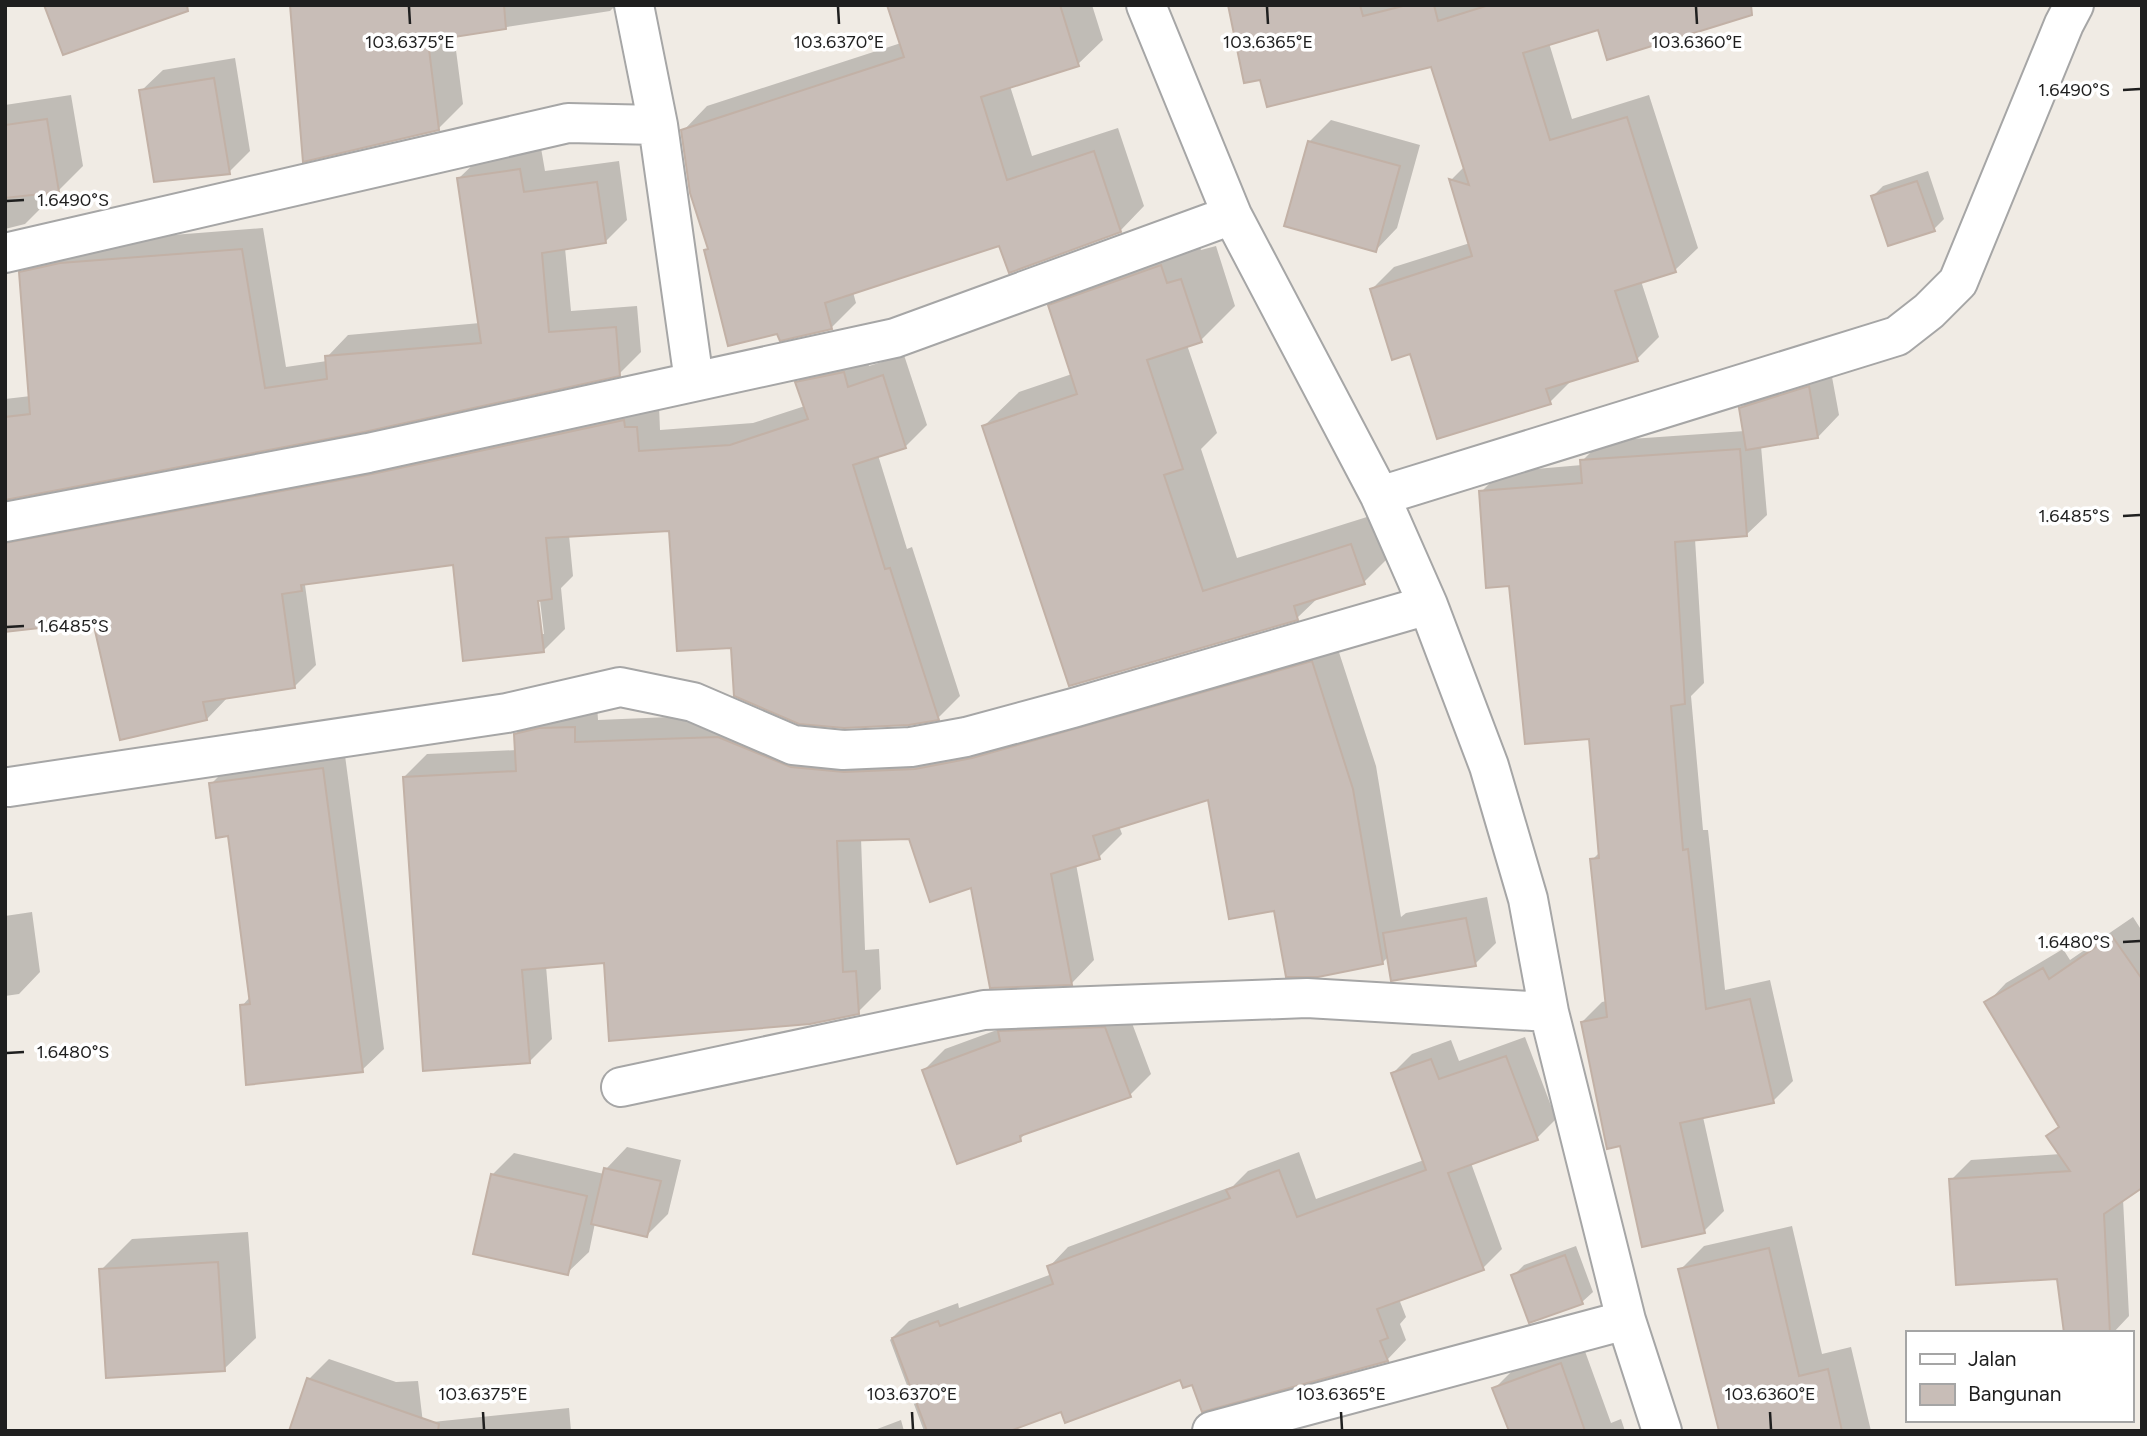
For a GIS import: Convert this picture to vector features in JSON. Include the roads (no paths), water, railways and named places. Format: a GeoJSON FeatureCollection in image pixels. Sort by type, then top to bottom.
{"type":"FeatureCollection","features":[{"type":"Feature","properties":{"kind":"street"},"geometry":{"type":"LineString","coordinates":[[634,5],[657,125],[694,381]]}},
{"type":"Feature","properties":{"kind":"street"},"geometry":{"type":"LineString","coordinates":[[1146,5],[1232,215],[1380,496],[1428,605],[1489,766],[1528,899],[1549,1012],[1626,1320],[1662,1431]]}},
{"type":"Feature","properties":{"kind":"street"},"geometry":{"type":"LineString","coordinates":[[1380,496],[1897,336],[1958,282],[2074,5]]}},
{"type":"Feature","properties":{"kind":"street"},"geometry":{"type":"LineString","coordinates":[[5,253],[568,122],[657,125]]}},
{"type":"Feature","properties":{"kind":"street"},"geometry":{"type":"LineString","coordinates":[[5,522],[368,453],[895,338],[1232,215]]}},
{"type":"Feature","properties":{"kind":"street"},"geometry":{"type":"LineString","coordinates":[[9,787],[507,713],[620,687],[693,702],[793,745],[843,750],[912,747],[966,737],[1073,708],[1428,605]]}},
{"type":"Feature","properties":{"kind":"street"},"geometry":{"type":"LineString","coordinates":[[621,1087],[984,1010],[1307,998],[1549,1012]]}},
{"type":"Feature","properties":{"kind":"street"},"geometry":{"type":"LineString","coordinates":[[1212,1431],[1626,1320]]}}]}
